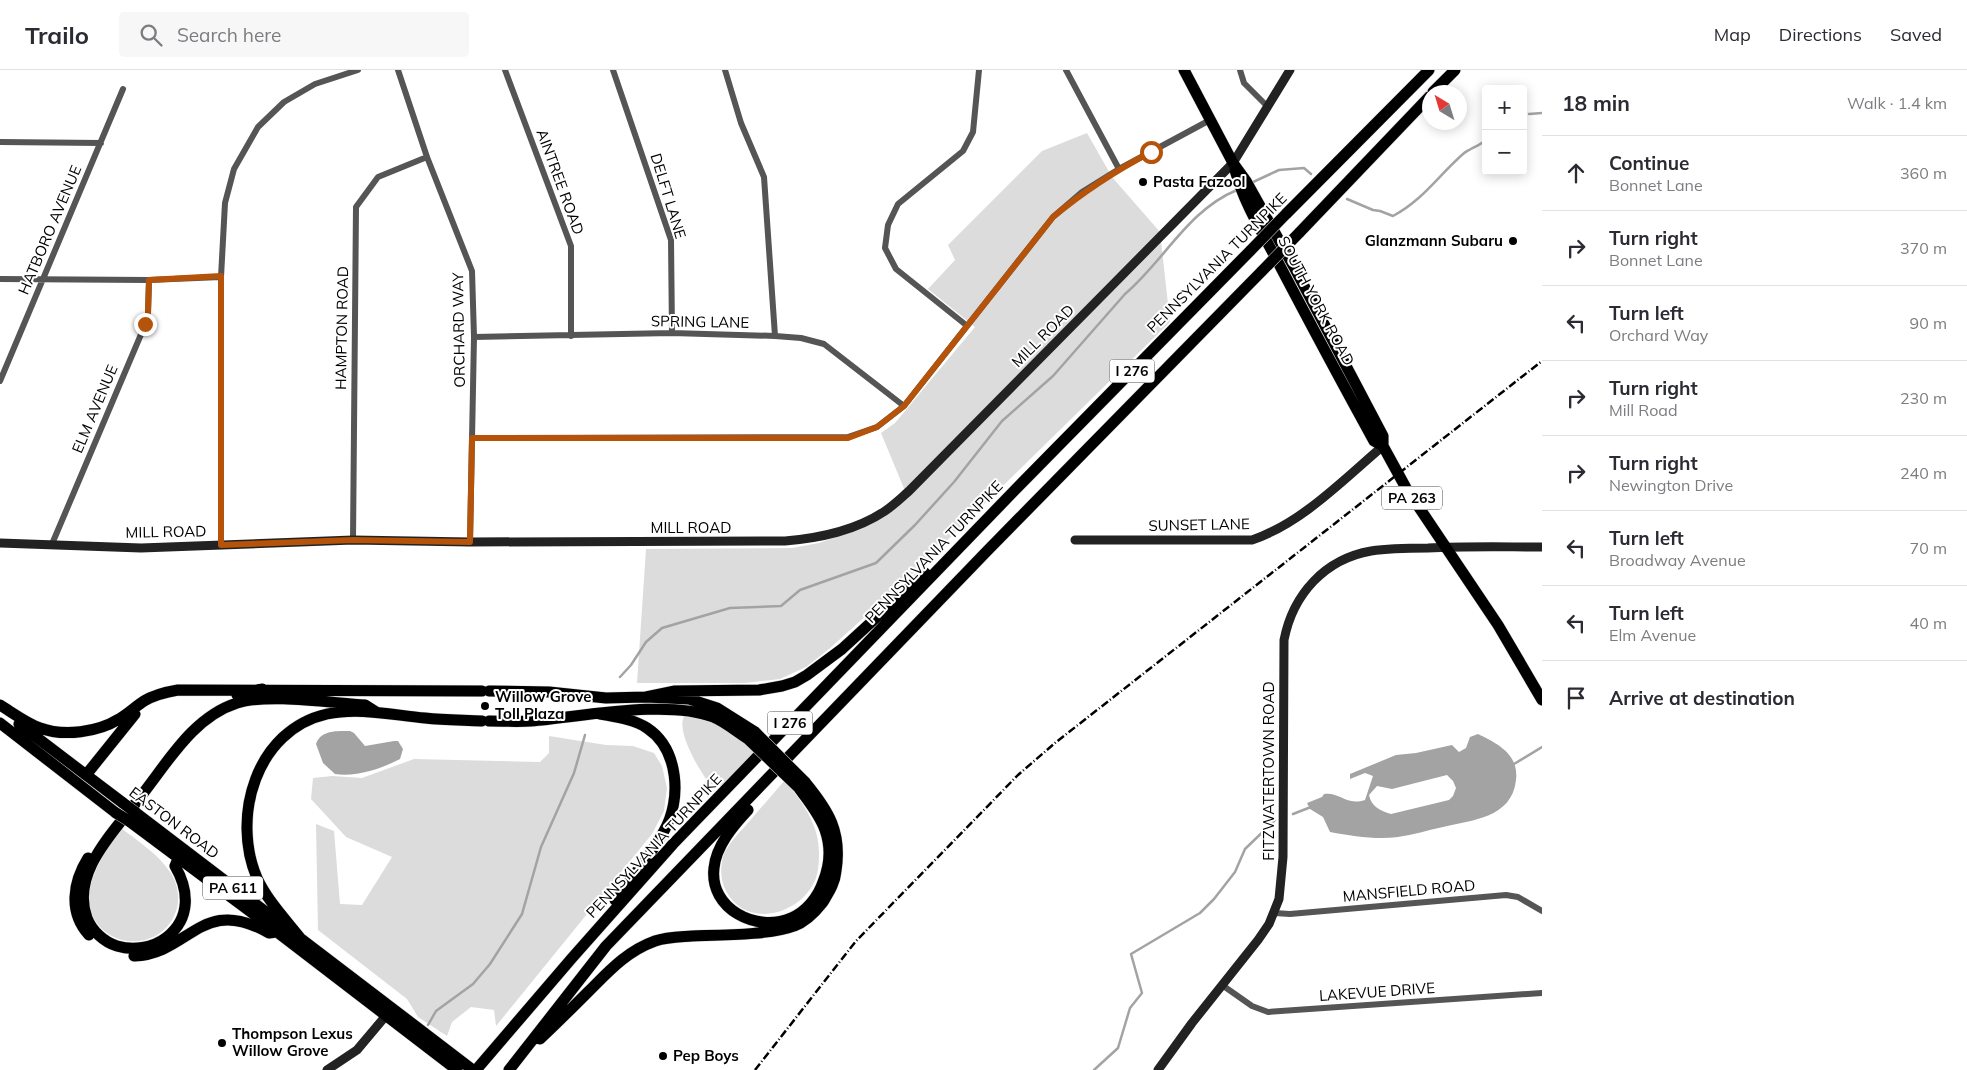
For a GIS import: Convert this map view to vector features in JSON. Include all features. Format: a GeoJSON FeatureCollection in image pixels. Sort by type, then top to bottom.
{"type":"FeatureCollection","features":[{"type":"Feature","properties":{"kind":"highway","name":"SOUTH YORK ROAD"},"geometry":{"type":"LineString","coordinates":[[1184,70],[1258,214],[1294,268],[1383,436],[1383,446],[1406,488],[1485,606],[1542,700]]}},
{"type":"Feature","properties":{"kind":"highway","name":"PENNSYLVANIA TURNPIKE"},"geometry":{"type":"LineString","coordinates":[[475,1070],[673,844],[1012,492],[1428,70]]}},
{"type":"Feature","properties":{"kind":"highway"},"geometry":{"type":"LineString","coordinates":[[1440,85],[1455,70]]}},
{"type":"Feature","properties":{"kind":"highway","name":"I 276"},"geometry":{"type":"LineString","coordinates":[[510,1069],[606,946],[988,550],[1262,272],[1422,104]]}},
{"type":"Feature","properties":{"kind":"highway"},"geometry":{"type":"LineString","coordinates":[[646,696],[675,691],[759,690],[782,686],[807,675],[842,649],[1012,492]]}},
{"type":"Feature","properties":{"kind":"highway"},"geometry":{"type":"LineString","coordinates":[[0,705],[42,729],[60,732],[73,732],[107,726],[146,700],[158,695],[194,688],[549,692],[606,698],[646,696],[689,699],[725,712],[820,800],[832,819],[838,846],[835,880],[830,891],[814,912],[794,926],[777,931],[673,937],[655,941],[638,949],[620,960],[510,1069]]}},
{"type":"Feature","properties":{"kind":"highway"},"geometry":{"type":"LineString","coordinates":[[262,689],[227,698],[204,712],[193,722],[174,743],[88,858],[77,879],[75,894],[78,916],[87,933],[102,946],[130,956],[151,954],[196,929],[217,921],[246,922],[269,934],[276,932]]}},
{"type":"Feature","properties":{"kind":"highway"},"geometry":{"type":"LineString","coordinates":[[86,775],[136,712],[158,695]]}},
{"type":"Feature","properties":{"kind":"highway"},"geometry":{"type":"LineString","coordinates":[[178,858],[175,866],[185,887],[185,906],[182,917],[167,937],[151,946],[132,949],[112,944],[97,934],[89,924],[84,908],[84,889],[90,867],[108,840],[174,754],[204,720],[215,712],[237,703],[260,699],[365,705],[376,712]]}},
{"type":"Feature","properties":{"kind":"highway","name":"EASTON ROAD"},"geometry":{"type":"LineString","coordinates":[[0,709],[86,775],[120,808]]}},
{"type":"Feature","properties":{"kind":"highway"},"geometry":{"type":"LineString","coordinates":[[301,939],[264,891],[252,863],[247,839],[246,816],[253,784],[270,753],[281,739],[298,726],[327,714],[376,712],[424,718],[528,721],[653,710],[698,712],[714,717],[752,736]]}},
{"type":"Feature","properties":{"kind":"highway"},"geometry":{"type":"LineString","coordinates":[[572,958],[664,831],[671,816],[675,798],[672,765],[660,740],[637,722],[600,714]]}},
{"type":"Feature","properties":{"kind":"highway","name":"EASTON ROAD"},"geometry":{"type":"LineString","coordinates":[[0,724],[132,816],[301,939],[456,1070]]}},
{"type":"Feature","properties":{"kind":"highway"},"geometry":{"type":"LineString","coordinates":[[796,751],[770,786],[739,820],[720,849],[715,862],[714,879],[719,895],[733,912],[745,918],[765,922],[778,922],[792,918],[812,902],[821,888],[829,862],[825,829],[802,785]]}},
{"type":"Feature","properties":{"kind":"highway","name":"EASTON ROAD"},"geometry":{"type":"LineString","coordinates":[[132,816],[178,858],[276,932],[475,1070]]}},
{"type":"Feature","properties":{"kind":"street"},"geometry":{"type":"LineString","coordinates":[[221,545],[221,276],[225,204],[234,169],[258,127],[284,102],[315,84],[358,70]]}},
{"type":"Feature","properties":{"kind":"street","name":"ORCHARD WAY"},"geometry":{"type":"LineString","coordinates":[[398,70],[427,157],[472,271],[474,337],[470,542]]}},
{"type":"Feature","properties":{"kind":"street","name":"AINTREE ROAD"},"geometry":{"type":"LineString","coordinates":[[505,70],[571,246],[572,336]]}},
{"type":"Feature","properties":{"kind":"street","name":"DELFT LANE"},"geometry":{"type":"LineString","coordinates":[[613,70],[671,240],[672,333]]}},
{"type":"Feature","properties":{"kind":"street"},"geometry":{"type":"LineString","coordinates":[[725,70],[741,123],[764,177],[775,336]]}},
{"type":"Feature","properties":{"kind":"street"},"geometry":{"type":"LineString","coordinates":[[966,326],[896,269],[885,248],[888,225],[898,204],[963,151],[973,132],[979,70]]}},
{"type":"Feature","properties":{"kind":"street"},"geometry":{"type":"LineString","coordinates":[[1066,70],[1119,169]]}},
{"type":"Feature","properties":{"kind":"street"},"geometry":{"type":"LineString","coordinates":[[1240,70],[1244,83],[1268,108]]}},
{"type":"Feature","properties":{"kind":"street","name":"MILL ROAD"},"geometry":{"type":"LineString","coordinates":[[0,544],[141,548],[353,540],[470,542],[785,541],[817,538],[853,528],[885,511],[909,491],[1233,164],[1290,70]]}},
{"type":"Feature","properties":{"kind":"street","name":"HATBORO AVENUE"},"geometry":{"type":"LineString","coordinates":[[0,381],[123,89]]}},
{"type":"Feature","properties":{"kind":"street"},"geometry":{"type":"LineString","coordinates":[[472,438],[848,438],[877,427],[904,406],[1053,217],[1082,192],[1119,169],[1210,120]]}},
{"type":"Feature","properties":{"kind":"street"},"geometry":{"type":"LineString","coordinates":[[0,142],[101,143]]}},
{"type":"Feature","properties":{"kind":"street","name":"HAMPTON ROAD"},"geometry":{"type":"LineString","coordinates":[[353,540],[356,207],[378,177],[427,157]]}},
{"type":"Feature","properties":{"kind":"street"},"geometry":{"type":"LineString","coordinates":[[0,279],[149,280],[221,276]]}},
{"type":"Feature","properties":{"kind":"street","name":"ELM AVENUE"},"geometry":{"type":"LineString","coordinates":[[52,544],[145,324],[148,313],[149,280]]}},
{"type":"Feature","properties":{"kind":"street","name":"SPRING LANE"},"geometry":{"type":"LineString","coordinates":[[474,337],[672,333],[801,338],[824,344],[904,406]]}},
{"type":"Feature","properties":{"kind":"street","name":"SUNSET LANE"},"geometry":{"type":"LineString","coordinates":[[1075,540],[1252,540],[1284,526],[1383,446]]}},
{"type":"Feature","properties":{"kind":"street","name":"FITZWATERTOWN ROAD"},"geometry":{"type":"LineString","coordinates":[[1158,1070],[1192,1023],[1258,940],[1274,913],[1279,899],[1283,873],[1284,640],[1287,625],[1295,606],[1310,583],[1323,572],[1352,556],[1384,549],[1542,547]]}},
{"type":"Feature","properties":{"kind":"street","name":"MANSFIELD ROAD"},"geometry":{"type":"LineString","coordinates":[[1274,913],[1290,914],[1506,895],[1518,897],[1542,911]]}},
{"type":"Feature","properties":{"kind":"street","name":"LAKEVUE DRIVE"},"geometry":{"type":"LineString","coordinates":[[1222,985],[1252,1006],[1268,1012],[1542,993]]}},
{"type":"Feature","properties":{"kind":"street"},"geometry":{"type":"LineString","coordinates":[[327,1070],[356,1050],[389,1012]]}},
{"type":"Feature","properties":{"kind":"shaded area"},"geometry":{"type":"Polygon","coordinates":[[[1087,133],[1112,177],[1160,232],[1170,322],[917,570],[829,649],[806,667],[780,679],[745,683],[637,683],[646,549],[792,548],[819,543],[859,529],[908,498],[881,433],[895,423],[975,327],[928,289],[955,260],[948,245],[1042,151],[1087,133]]]}},
{"type":"Feature","properties":{"kind":"shaded area"},"geometry":{"type":"Polygon","coordinates":[[[685,715],[714,722],[757,751],[721,786],[710,784],[700,770],[685,740],[683,721],[685,715]]]}},
{"type":"Feature","properties":{"kind":"shaded area"},"geometry":{"type":"Polygon","coordinates":[[[334,731],[350,731],[365,746],[398,741],[403,749],[400,759],[368,771],[343,775],[335,774],[323,763],[316,744],[318,739],[325,734],[334,731]]]}},
{"type":"Feature","properties":{"kind":"shaded area"},"geometry":{"type":"Polygon","coordinates":[[[1478,734],[1500,746],[1511,757],[1516,771],[1513,793],[1499,810],[1489,815],[1404,836],[1373,838],[1330,832],[1323,817],[1310,809],[1307,803],[1322,797],[1324,794],[1335,795],[1353,801],[1365,800],[1373,776],[1365,773],[1350,779],[1350,774],[1396,755],[1416,753],[1452,745],[1459,752],[1466,748],[1470,737],[1478,734]],[[1447,775],[1392,789],[1377,786],[1369,795],[1377,808],[1391,814],[1449,800],[1456,788],[1453,781],[1447,775]]]}},
{"type":"Feature","properties":{"kind":"shaded area"},"geometry":{"type":"Polygon","coordinates":[[[549,736],[606,745],[633,746],[654,753],[662,766],[667,788],[664,811],[652,834],[496,1026],[494,1010],[471,1007],[452,1022],[447,1036],[418,1017],[407,999],[318,930],[316,824],[334,831],[340,904],[362,905],[392,857],[346,837],[311,799],[313,778],[332,776],[362,778],[414,759],[540,762],[549,753],[549,736]]]}},
{"type":"Feature","properties":{"kind":"shaded area"},"geometry":{"type":"Polygon","coordinates":[[[785,780],[803,805],[817,837],[819,861],[816,878],[809,891],[787,909],[760,914],[747,911],[735,903],[724,887],[721,872],[724,854],[731,842],[785,780]]]}},
{"type":"Feature","properties":{"kind":"shaded area"},"geometry":{"type":"Polygon","coordinates":[[[121,828],[160,859],[172,876],[177,889],[177,908],[170,923],[159,934],[146,940],[131,941],[117,938],[104,931],[95,920],[89,904],[90,886],[94,875],[104,854],[121,828]]]}},
{"type":"Feature","properties":{"kind":"waterway"},"geometry":{"type":"LineString","coordinates":[[1529,114],[1542,113]]}},
{"type":"Feature","properties":{"kind":"waterway"},"geometry":{"type":"LineString","coordinates":[[1347,199],[1393,216],[1413,203],[1463,154],[1482,143]]}},
{"type":"Feature","properties":{"kind":"waterway"},"geometry":{"type":"LineString","coordinates":[[1251,183],[1279,170],[1304,168],[1311,174]]}},
{"type":"Feature","properties":{"kind":"waterway"},"geometry":{"type":"LineString","coordinates":[[620,677],[631,665],[646,642],[662,628],[730,608],[781,606],[800,590],[876,563],[915,525],[954,482],[1002,421],[1053,376],[1190,223],[1204,210],[1237,190]]}},
{"type":"Feature","properties":{"kind":"waterway"},"geometry":{"type":"LineString","coordinates":[[428,1025],[436,1011],[473,984],[490,964],[522,914],[541,847],[574,773],[585,735]]}},
{"type":"Feature","properties":{"kind":"waterway"},"geometry":{"type":"LineString","coordinates":[[1514,764],[1542,747]]}},
{"type":"Feature","properties":{"kind":"waterway"},"geometry":{"type":"LineString","coordinates":[[1293,814],[1311,807]]}},
{"type":"Feature","properties":{"kind":"waterway"},"geometry":{"type":"LineString","coordinates":[[1094,1070],[1118,1048],[1130,1008],[1142,993],[1131,954],[1200,913],[1214,899],[1235,872],[1245,849],[1275,820]]}},
{"type":"Feature","properties":{"kind":"railway"},"geometry":{"type":"LineString","coordinates":[[755,1070],[856,941],[1018,775],[1055,743],[1542,361]]}},
{"type":"Feature","properties":{"kind":"place","name":"Pasta Fazool"},"geometry":{"type":"Point","coordinates":[1143,182]}},
{"type":"Feature","properties":{"kind":"place","name":"Glanzmann Subaru"},"geometry":{"type":"Point","coordinates":[1513,241]}},
{"type":"Feature","properties":{"kind":"place","name":"Willow Grove Toll Plaza"},"geometry":{"type":"Point","coordinates":[485,706]}},
{"type":"Feature","properties":{"kind":"place","name":"Thompson Lexus Willow Grove"},"geometry":{"type":"Point","coordinates":[222,1043]}},
{"type":"Feature","properties":{"kind":"place","name":"Pep Boys"},"geometry":{"type":"Point","coordinates":[663,1056]}},
{"type":"Feature","properties":{"kind":"route"},"geometry":{"type":"LineString","coordinates":[[145,324],[148,313],[149,280],[221,276],[221,545],[353,540],[470,542],[472,438],[848,438],[877,427],[904,406],[1053,217],[1082,192],[1151,152]]}}]}
